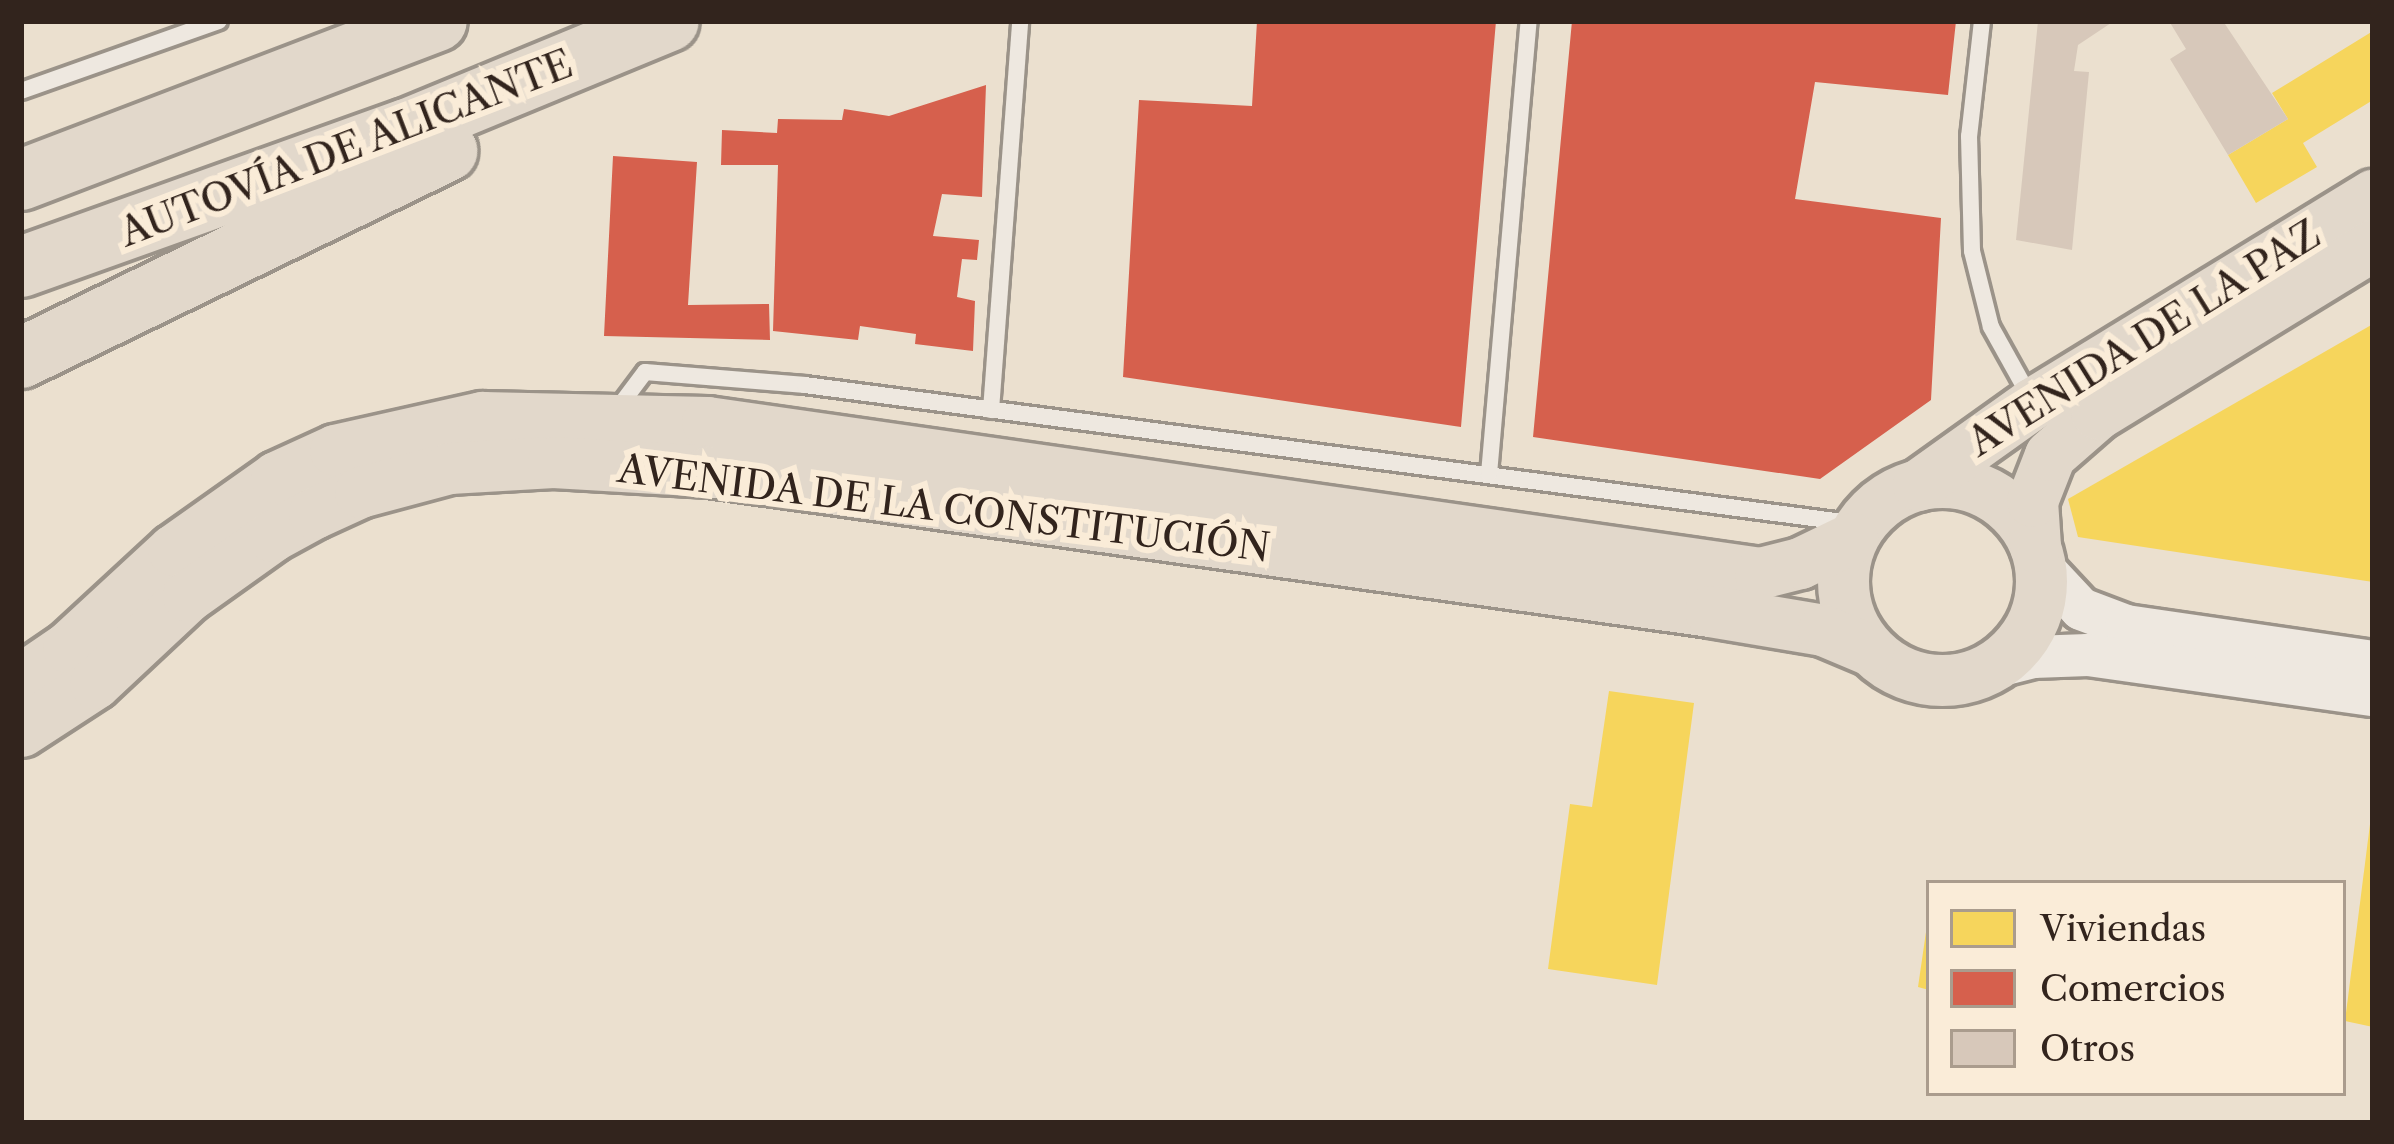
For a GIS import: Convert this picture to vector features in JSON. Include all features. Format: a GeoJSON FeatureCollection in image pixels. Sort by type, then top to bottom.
{"type":"FeatureCollection","features":[{"type":"Feature","properties":{"kind":"highway"},"geometry":{"type":"LineString","coordinates":[[21,180],[437,21]]}},
{"type":"Feature","properties":{"kind":"highway"},"geometry":{"type":"LineString","coordinates":[[21,358],[550,104],[650,29]]}},
{"type":"Feature","properties":{"kind":"highway","name":"AUTOVÍA DE ALICANTE"},"geometry":{"type":"LineString","coordinates":[[21,267],[407,129],[650,29]]}},
{"type":"Feature","properties":{"kind":"main road","name":"AVENIDA DE LA PAZ"},"geometry":{"type":"LineString","coordinates":[[1918,484],[2033,403],[2373,195]]}},
{"type":"Feature","properties":{"kind":"main road","name":"AVENIDA DE LA PAZ"},"geometry":{"type":"LineString","coordinates":[[2037,555],[2031,523],[2036,485],[2050,455],[2097,414],[2373,245]]}},
{"type":"Feature","properties":{"kind":"main road","name":"AVENIDA DE LA CONSTITUCIÓN"},"geometry":{"type":"LineString","coordinates":[[21,679],[68,647],[220,513],[276,477],[334,450],[482,417],[707,422],[1760,573],[1800,563],[1856,531]]}},
{"type":"Feature","properties":{"kind":"main road","name":"AVENIDA DE LA CONSTITUCIÓN"},"geometry":{"type":"LineString","coordinates":[[21,731],[95,683],[188,596],[272,536],[314,513],[360,492],[448,468],[554,462],[709,471],[1687,608],[1822,630],[1868,649]]}},
{"type":"Feature","properties":{"kind":"main road"},"geometry":{"type":"LineString","coordinates":[[1963,483],[1993,495],[2018,517],[2037,555],[2042,580],[2036,614],[2019,644],[1993,667],[1961,679],[1927,680],[1894,670],[1868,649],[1850,622],[1842,591],[1856,531],[1875,506],[1918,484],[1963,483]]}},
{"type":"Feature","properties":{"kind":"street"},"geometry":{"type":"LineString","coordinates":[[2037,555],[2080,609],[2126,626],[2373,662]]}},
{"type":"Feature","properties":{"kind":"street"},"geometry":{"type":"LineString","coordinates":[[1993,667],[2033,657],[2118,657],[2373,695]]}},
{"type":"Feature","properties":{"kind":"lane"},"geometry":{"type":"LineString","coordinates":[[21,91],[218,21]]}},
{"type":"Feature","properties":{"kind":"lane"},"geometry":{"type":"LineString","coordinates":[[991,410],[1020,21]]}},
{"type":"Feature","properties":{"kind":"lane"},"geometry":{"type":"LineString","coordinates":[[1489,474],[1529,21]]}},
{"type":"Feature","properties":{"kind":"lane"},"geometry":{"type":"LineString","coordinates":[[1982,21],[1970,136],[1972,250],[1991,327],[2033,403]]}},
{"type":"Feature","properties":{"kind":"lane"},"geometry":{"type":"LineString","coordinates":[[610,417],[646,372],[805,385],[1489,474],[1856,531]]}},
{"type":"Feature","properties":{"kind":"building: Viviendas"},"geometry":{"type":"Polygon","coordinates":[[[2373,31],[2373,100],[2303,143],[2317,167],[2256,203],[2228,155],[2288,119],[2272,93],[2373,31]]]}},
{"type":"Feature","properties":{"kind":"building: Viviendas"},"geometry":{"type":"Polygon","coordinates":[[[2373,324],[2373,582],[2078,537],[2068,499],[2373,324]]]}},
{"type":"Feature","properties":{"kind":"building: Viviendas"},"geometry":{"type":"Polygon","coordinates":[[[1609,691],[1694,703],[1657,985],[1548,969],[1570,804],[1592,807],[1609,691]]]}},
{"type":"Feature","properties":{"kind":"building: Viviendas"},"geometry":{"type":"Polygon","coordinates":[[[2373,824],[2373,1027],[2346,1021],[2373,824]]]}},
{"type":"Feature","properties":{"kind":"building: Viviendas"},"geometry":{"type":"Polygon","coordinates":[[[1926,932],[1926,989],[1918,987],[1926,932]]]}},
{"type":"Feature","properties":{"kind":"building: Comercios"},"geometry":{"type":"Polygon","coordinates":[[[1257,21],[1496,21],[1461,427],[1123,377],[1139,100],[1252,106],[1257,21]]]}},
{"type":"Feature","properties":{"kind":"building: Comercios"},"geometry":{"type":"Polygon","coordinates":[[[1572,21],[1956,21],[1948,95],[1815,82],[1795,199],[1941,218],[1931,400],[1820,479],[1533,437],[1572,21]]]}},
{"type":"Feature","properties":{"kind":"building: Comercios"},"geometry":{"type":"Polygon","coordinates":[[[986,85],[982,197],[942,194],[933,236],[979,240],[977,260],[962,259],[957,297],[975,301],[973,351],[915,344],[916,334],[860,326],[858,340],[773,331],[778,165],[721,165],[722,130],[777,133],[778,119],[842,120],[844,109],[889,116],[986,85]]]}},
{"type":"Feature","properties":{"kind":"building: Comercios"},"geometry":{"type":"Polygon","coordinates":[[[613,156],[697,162],[688,305],[769,304],[770,340],[604,336],[613,156]]]}},
{"type":"Feature","properties":{"kind":"building: Otros"},"geometry":{"type":"Polygon","coordinates":[[[2038,21],[2114,21],[2078,45],[2074,71],[2089,72],[2072,250],[2016,240],[2038,21]]]}},
{"type":"Feature","properties":{"kind":"building: Otros"},"geometry":{"type":"Polygon","coordinates":[[[2169,21],[2223,21],[2288,119],[2228,155],[2170,59],[2186,49],[2169,21]]]}}]}
